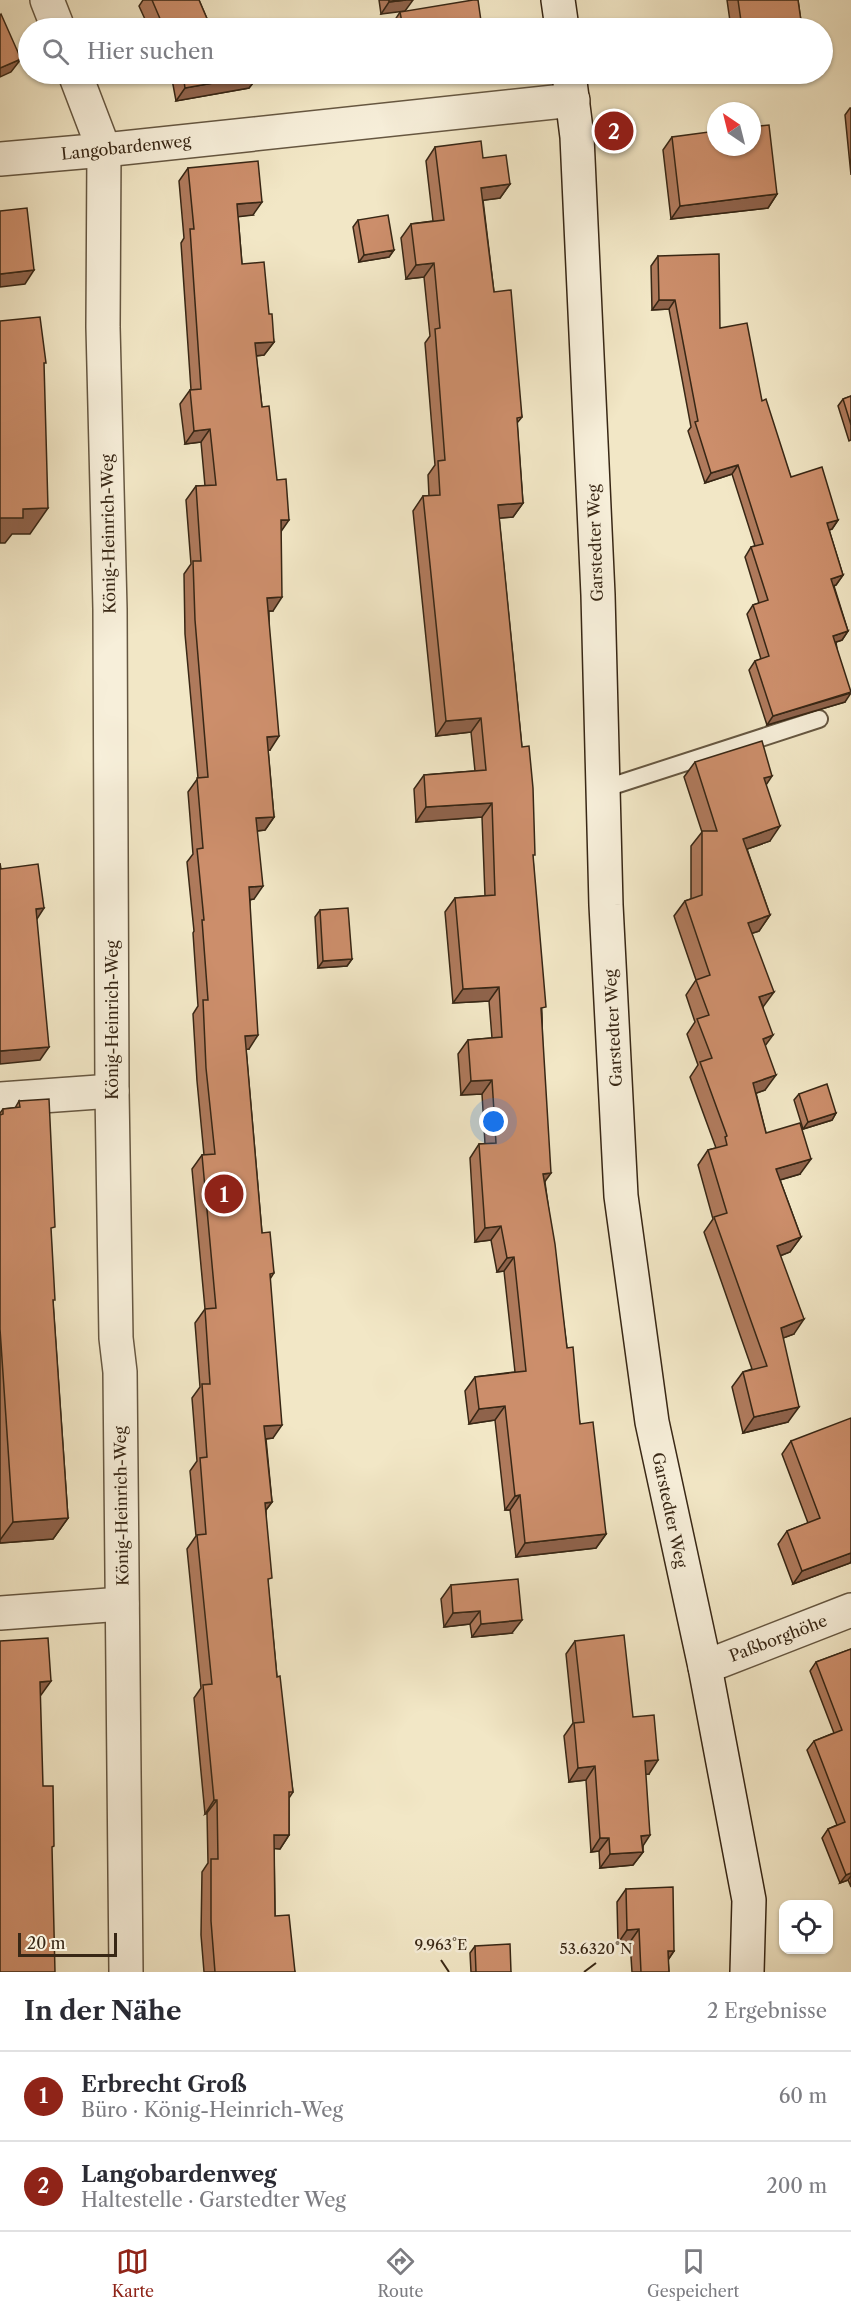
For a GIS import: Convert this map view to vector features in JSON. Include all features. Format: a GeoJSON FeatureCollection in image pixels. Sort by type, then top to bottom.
{"type":"FeatureCollection","features":[{"type":"Feature","properties":{"kind":"street"},"geometry":{"type":"LineString","coordinates":[[47,0],[54,18]]}},
{"type":"Feature","properties":{"kind":"street"},"geometry":{"type":"LineString","coordinates":[[558,0],[561,18]]}},
{"type":"Feature","properties":{"kind":"street","name":"König-Heinrich-Weg"},"geometry":{"type":"LineString","coordinates":[[79,84],[104,150],[103,327],[110,609],[112,1091],[116,1338],[120,1372],[126,1972]]}},
{"type":"Feature","properties":{"kind":"street","name":"Langobardenweg"},"geometry":{"type":"LineString","coordinates":[[0,159],[104,150],[571,87]]}},
{"type":"Feature","properties":{"kind":"street","name":"Garstedter Weg"},"geometry":{"type":"LineString","coordinates":[[571,87],[577,127],[598,595],[606,905],[621,1196],[651,1422],[705,1666],[750,1900],[747,1972]]}},
{"type":"Feature","properties":{"kind":"street"},"geometry":{"type":"LineString","coordinates":[[0,1099],[112,1091]]}},
{"type":"Feature","properties":{"kind":"street"},"geometry":{"type":"LineString","coordinates":[[0,1612],[122,1604]]}},
{"type":"Feature","properties":{"kind":"street","name":"Paßborghöhe"},"geometry":{"type":"LineString","coordinates":[[705,1666],[851,1610]]}},
{"type":"Feature","properties":{"kind":"lane"},"geometry":{"type":"LineString","coordinates":[[603,789],[819,719]]}},
{"type":"Feature","properties":{"kind":"building"},"geometry":{"type":"Polygon","coordinates":[[[152,0],[199,0],[207,18],[160,18],[152,0]]]}},
{"type":"Feature","properties":{"kind":"building"},"geometry":{"type":"Polygon","coordinates":[[[478,0],[481,18],[401,18],[400,12],[478,0]]]}},
{"type":"Feature","properties":{"kind":"building"},"geometry":{"type":"Polygon","coordinates":[[[738,0],[798,0],[801,18],[741,18],[738,0]]]}},
{"type":"Feature","properties":{"kind":"building"},"geometry":{"type":"Polygon","coordinates":[[[0,15],[18,52],[18,60],[0,68],[0,15]]]}},
{"type":"Feature","properties":{"kind":"building"},"geometry":{"type":"Polygon","coordinates":[[[184,84],[208,84],[185,88],[184,84]]]}},
{"type":"Feature","properties":{"kind":"building"},"geometry":{"type":"Polygon","coordinates":[[[769,125],[777,194],[680,206],[672,137],[707,132],[707,156],[761,156],[761,126],[769,125]]]}},
{"type":"Feature","properties":{"kind":"building"},"geometry":{"type":"Polygon","coordinates":[[[481,141],[483,158],[506,155],[510,184],[481,188],[494,292],[511,290],[522,417],[517,418],[523,503],[498,505],[522,747],[529,746],[533,788],[535,855],[533,855],[546,1007],[541,1008],[551,1173],[543,1174],[555,1244],[567,1348],[573,1347],[580,1424],[593,1422],[606,1534],[525,1543],[520,1495],[515,1496],[505,1406],[479,1409],[475,1377],[526,1371],[514,1257],[507,1258],[501,1226],[485,1228],[479,1144],[496,1143],[492,1080],[471,1081],[468,1040],[502,1037],[499,987],[463,989],[455,898],[495,895],[492,803],[426,807],[424,775],[486,770],[481,718],[446,721],[423,496],[440,495],[438,461],[445,460],[435,329],[440,328],[434,263],[416,265],[411,224],[444,220],[435,147],[481,141]]]}},
{"type":"Feature","properties":{"kind":"building"},"geometry":{"type":"Polygon","coordinates":[[[258,161],[262,202],[237,204],[242,264],[264,262],[274,342],[255,343],[262,407],[269,406],[277,480],[286,479],[289,520],[281,520],[282,597],[267,598],[279,736],[267,737],[274,817],[256,818],[263,886],[249,887],[258,1035],[245,1036],[262,1233],[270,1232],[274,1273],[270,1274],[282,1425],[264,1426],[272,1502],[265,1503],[272,1578],[268,1579],[277,1677],[280,1676],[293,1792],[289,1792],[289,1835],[274,1835],[275,1916],[289,1915],[295,1972],[215,1972],[211,1921],[211,1859],[218,1859],[217,1800],[214,1800],[203,1685],[212,1684],[197,1535],[206,1534],[200,1458],[207,1457],[202,1384],[210,1384],[205,1309],[216,1308],[202,1155],[215,1154],[206,1068],[203,1000],[208,1000],[202,920],[204,920],[197,849],[203,848],[197,778],[208,777],[195,620],[193,561],[201,561],[196,486],[216,485],[210,429],[194,431],[190,390],[201,389],[190,229],[194,229],[188,168],[258,161]]]}},
{"type":"Feature","properties":{"kind":"building"},"geometry":{"type":"Polygon","coordinates":[[[27,208],[34,270],[0,274],[0,211],[27,208]]]}},
{"type":"Feature","properties":{"kind":"building"},"geometry":{"type":"Polygon","coordinates":[[[388,215],[394,250],[364,255],[358,220],[388,215]]]}},
{"type":"Feature","properties":{"kind":"building"},"geometry":{"type":"Polygon","coordinates":[[[719,254],[720,328],[747,323],[762,401],[766,399],[791,477],[822,467],[838,520],[827,523],[843,575],[831,579],[848,631],[833,636],[851,692],[773,716],[755,661],[769,656],[753,605],[768,600],[751,547],[763,544],[738,465],[711,473],[695,422],[698,421],[675,300],[659,300],[658,256],[719,254]]]}},
{"type":"Feature","properties":{"kind":"building"},"geometry":{"type":"Polygon","coordinates":[[[40,317],[46,363],[44,363],[48,508],[23,509],[23,518],[0,518],[0,321],[40,317]]]}},
{"type":"Feature","properties":{"kind":"building"},"geometry":{"type":"Polygon","coordinates":[[[851,396],[851,425],[843,399],[851,396]]]}},
{"type":"Feature","properties":{"kind":"building"},"geometry":{"type":"Polygon","coordinates":[[[762,741],[772,776],[764,778],[780,826],[743,839],[770,915],[748,923],[774,992],[759,997],[773,1035],[763,1039],[776,1075],[753,1083],[766,1133],[800,1123],[811,1159],[776,1169],[801,1237],[777,1246],[804,1319],[781,1328],[799,1407],[754,1417],[743,1372],[767,1366],[714,1217],[727,1213],[708,1150],[727,1145],[725,1137],[727,1136],[700,1062],[712,1058],[697,1019],[709,1015],[696,980],[710,975],[685,901],[702,895],[702,831],[717,831],[695,762],[762,741]]]}},
{"type":"Feature","properties":{"kind":"building"},"geometry":{"type":"Polygon","coordinates":[[[0,863],[1,869],[38,864],[44,908],[36,909],[49,1047],[0,1051],[0,863]]]}},
{"type":"Feature","properties":{"kind":"building"},"geometry":{"type":"Polygon","coordinates":[[[348,908],[352,959],[323,961],[320,910],[348,908]]]}},
{"type":"Feature","properties":{"kind":"building"},"geometry":{"type":"Polygon","coordinates":[[[827,1084],[836,1113],[808,1122],[799,1094],[827,1084]]]}},
{"type":"Feature","properties":{"kind":"building"},"geometry":{"type":"Polygon","coordinates":[[[49,1099],[55,1227],[51,1228],[55,1300],[53,1300],[68,1518],[13,1522],[0,1329],[0,1115],[3,1114],[3,1109],[20,1107],[19,1101],[49,1099]]]}},
{"type":"Feature","properties":{"kind":"building"},"geometry":{"type":"Polygon","coordinates":[[[851,1418],[851,1553],[802,1571],[787,1531],[820,1518],[791,1441],[851,1418]]]}},
{"type":"Feature","properties":{"kind":"building"},"geometry":{"type":"Polygon","coordinates":[[[518,1579],[522,1620],[481,1624],[480,1611],[453,1613],[451,1585],[518,1579]]]}},
{"type":"Feature","properties":{"kind":"building"},"geometry":{"type":"Polygon","coordinates":[[[624,1635],[633,1717],[654,1715],[658,1760],[645,1761],[650,1835],[641,1836],[643,1852],[610,1854],[609,1838],[600,1838],[595,1766],[578,1768],[574,1723],[584,1722],[575,1641],[624,1635]]]}},
{"type":"Feature","properties":{"kind":"building"},"geometry":{"type":"Polygon","coordinates":[[[48,1638],[51,1681],[40,1682],[43,1786],[53,1786],[55,1972],[0,1972],[0,1641],[48,1638]]]}},
{"type":"Feature","properties":{"kind":"building"},"geometry":{"type":"Polygon","coordinates":[[[851,1649],[851,1873],[846,1875],[828,1829],[845,1822],[814,1741],[842,1730],[816,1662],[851,1649]]]}},
{"type":"Feature","properties":{"kind":"building"},"geometry":{"type":"Polygon","coordinates":[[[673,1887],[674,1951],[668,1951],[669,1972],[641,1972],[639,1929],[627,1930],[626,1889],[673,1887]]]}},
{"type":"Feature","properties":{"kind":"building"},"geometry":{"type":"Polygon","coordinates":[[[510,1944],[511,1972],[476,1972],[475,1946],[510,1944]]]}},
{"type":"Feature","properties":{"kind":"place","name":"Langobardenweg"},"geometry":{"type":"Point","coordinates":[614,131]}},
{"type":"Feature","properties":{"kind":"place","name":"Erbrecht Groß"},"geometry":{"type":"Point","coordinates":[224,1194]}}]}
